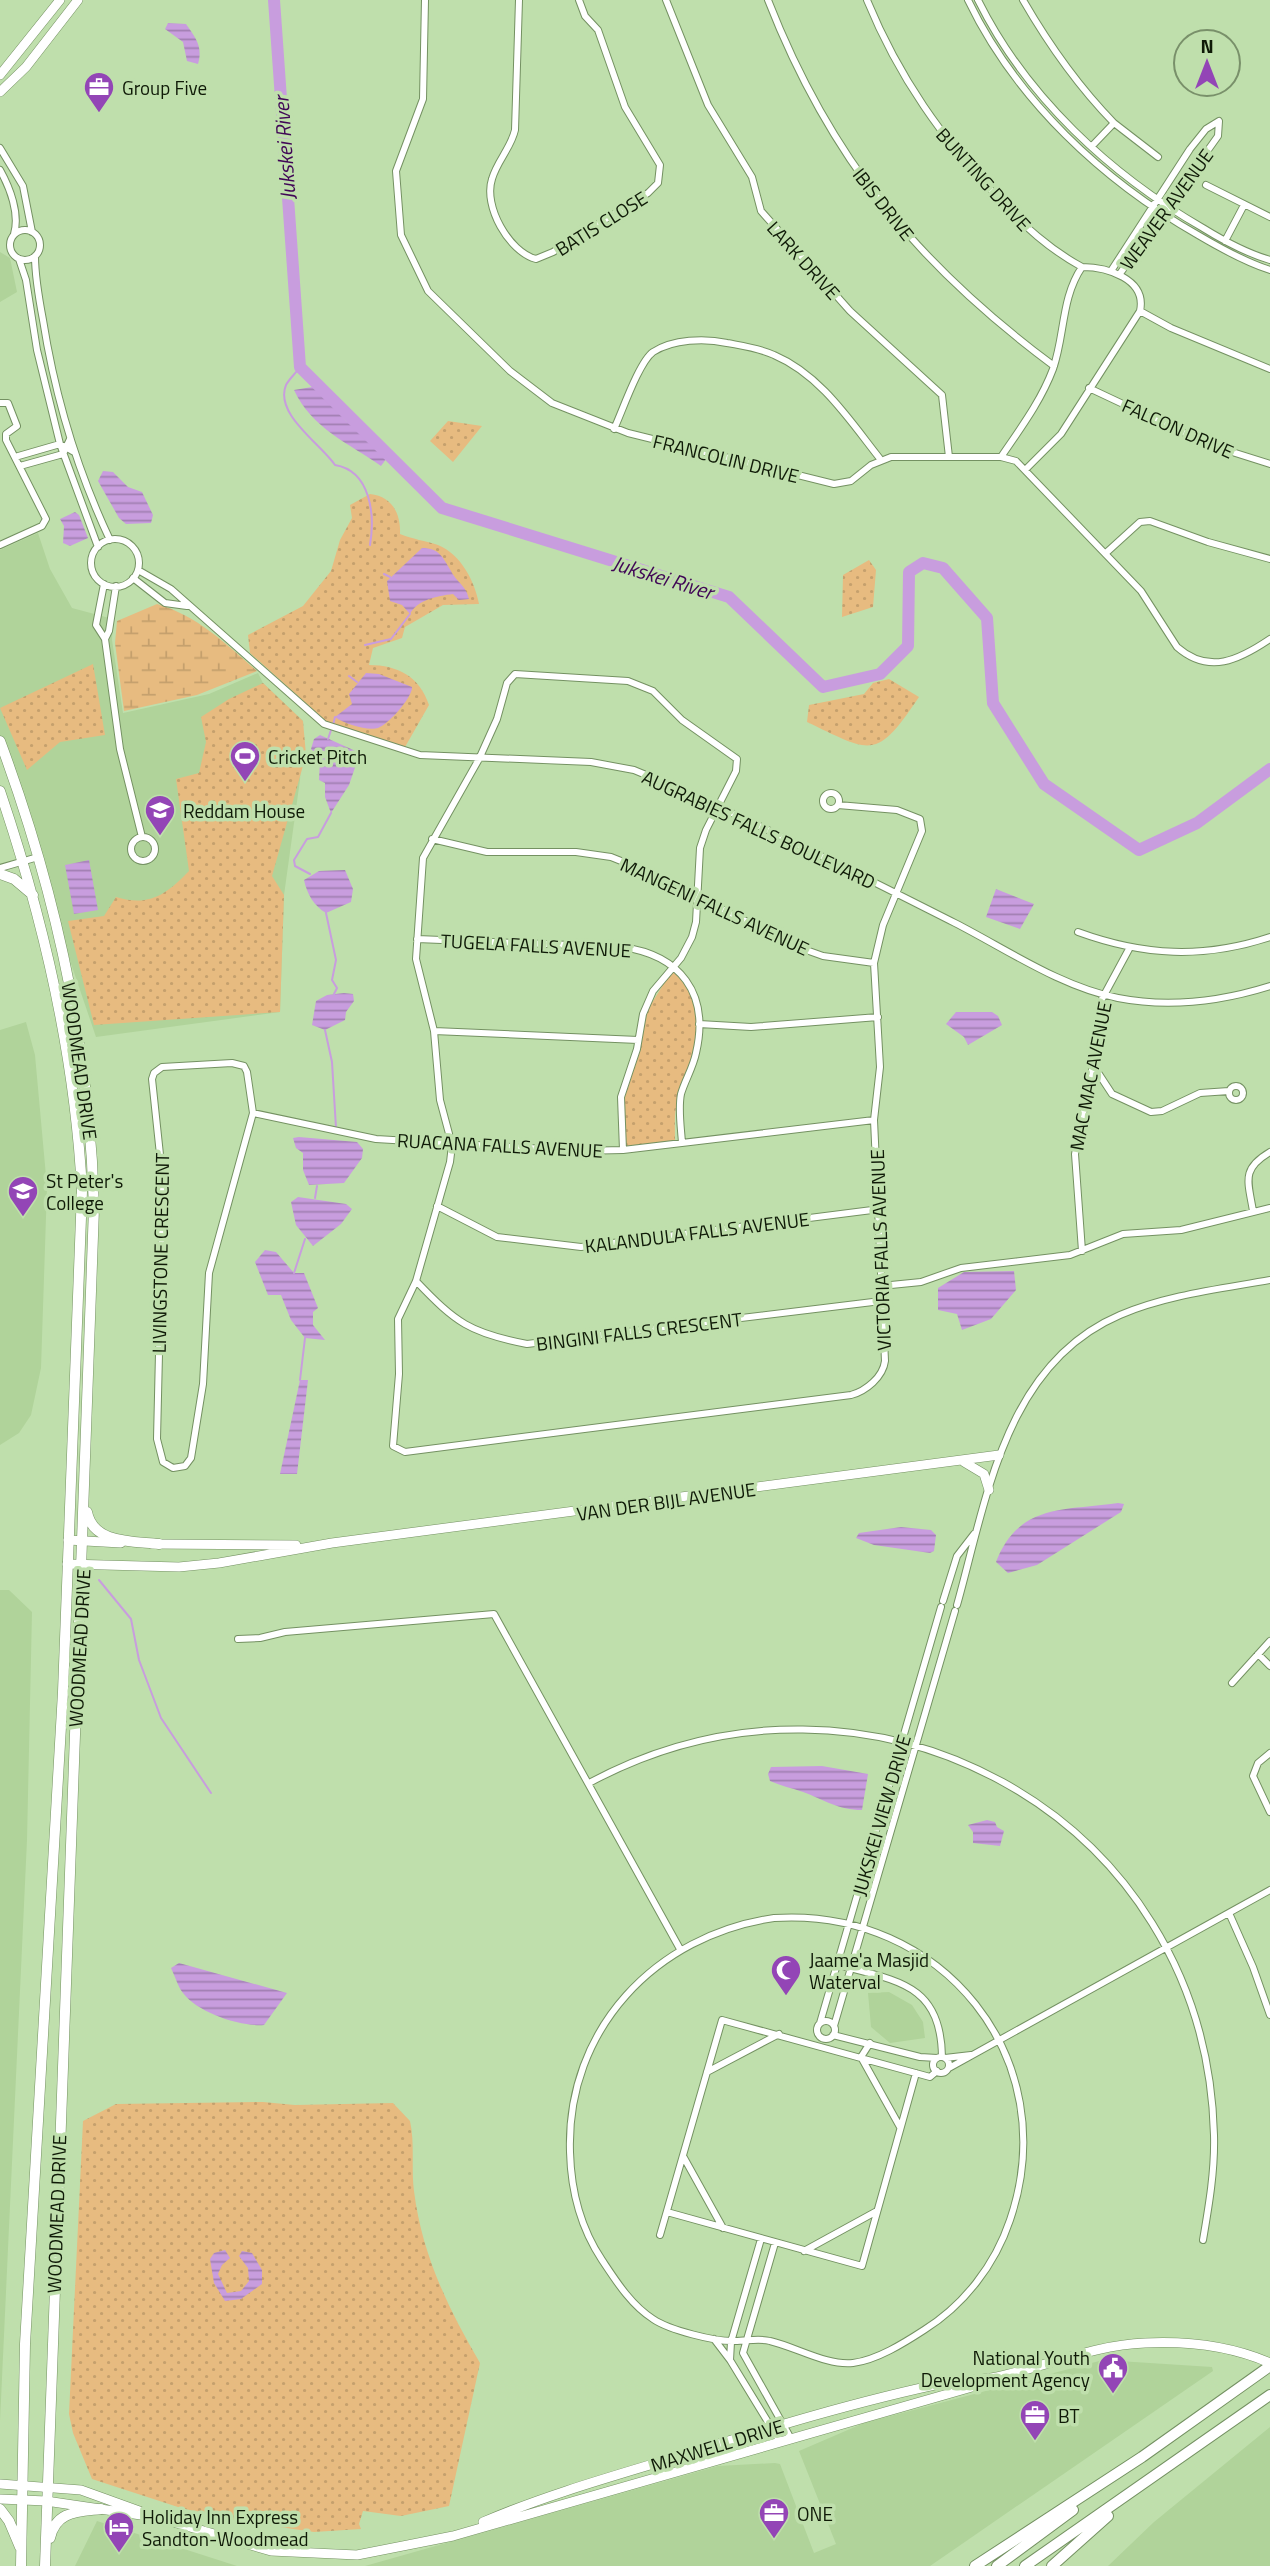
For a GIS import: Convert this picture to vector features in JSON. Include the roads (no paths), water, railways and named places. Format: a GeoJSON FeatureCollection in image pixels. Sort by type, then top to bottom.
{"type":"FeatureCollection","features":[{"type":"Feature","properties":{"kind":"highway"},"geometry":{"type":"LineString","coordinates":[[996,2566],[1270,2364]]}},
{"type":"Feature","properties":{"kind":"highway"},"geometry":{"type":"LineString","coordinates":[[1025,2566],[1270,2395]]}},
{"type":"Feature","properties":{"kind":"highway"},"geometry":{"type":"LineString","coordinates":[[975,2566],[1142,2457]]}},
{"type":"Feature","properties":{"kind":"highway"},"geometry":{"type":"LineString","coordinates":[[1052,2566],[1153,2478]]}},
{"type":"Feature","properties":{"kind":"main road"},"geometry":{"type":"LineString","coordinates":[[0,75],[60,0]]}},
{"type":"Feature","properties":{"kind":"main road"},"geometry":{"type":"LineString","coordinates":[[0,92],[26,67],[78,0]]}},
{"type":"Feature","properties":{"kind":"main road","name":"WOODMEAD DRIVE"},"geometry":{"type":"LineString","coordinates":[[0,741],[38,857],[74,1000],[90,1121],[94,1221],[83,1565],[58,2122],[45,2562]]}},
{"type":"Feature","properties":{"kind":"main road","name":"WOODMEAD DRIVE"},"geometry":{"type":"LineString","coordinates":[[0,792],[34,895],[62,1019],[81,1165],[82,1258],[46,2008],[26,2316],[21,2566]]}},
{"type":"Feature","properties":{"kind":"main road"},"geometry":{"type":"LineString","coordinates":[[0,874],[14,879],[34,895]]}},
{"type":"Feature","properties":{"kind":"main road","name":"VAN DER BIJL AVENUE"},"geometry":{"type":"LineString","coordinates":[[67,1564],[195,1566],[332,1543],[999,1455]]}},
{"type":"Feature","properties":{"kind":"main road"},"geometry":{"type":"LineString","coordinates":[[961,1461],[984,1474],[989,1490]]}},
{"type":"Feature","properties":{"kind":"main road"},"geometry":{"type":"LineString","coordinates":[[85,1498],[89,1520],[102,1535],[118,1540],[159,1544]]}},
{"type":"Feature","properties":{"kind":"main road","name":"VAN DER BIJL AVENUE"},"geometry":{"type":"LineString","coordinates":[[68,1540],[252,1546],[332,1543]]}},
{"type":"Feature","properties":{"kind":"main road","name":"MAXWELL DRIVE"},"geometry":{"type":"LineString","coordinates":[[453,2536],[517,2508],[783,2424],[946,2383],[988,2378],[1100,2349],[1143,2343],[1215,2347],[1270,2364]]}},
{"type":"Feature","properties":{"kind":"main road","name":"MAXWELL DRIVE"},"geometry":{"type":"LineString","coordinates":[[0,2484],[81,2490],[153,2516],[248,2545],[301,2555],[378,2553],[453,2536],[779,2440],[979,2385],[988,2378]]}},
{"type":"Feature","properties":{"kind":"main road","name":"MAXWELL DRIVE"},"geometry":{"type":"LineString","coordinates":[[0,2499],[46,2501],[153,2516]]}},
{"type":"Feature","properties":{"kind":"main road"},"geometry":{"type":"LineString","coordinates":[[0,2509],[11,2524],[22,2554]]}},
{"type":"Feature","properties":{"kind":"main road"},"geometry":{"type":"LineString","coordinates":[[45,2562],[51,2531],[60,2518],[101,2509]]}},
{"type":"Feature","properties":{"kind":"street","name":"FRANCOLIN DRIVE"},"geometry":{"type":"LineString","coordinates":[[425,0],[422,106],[396,171],[401,235],[425,286],[452,316],[517,376],[552,403],[614,429],[834,484],[851,481],[880,460],[916,456],[1001,457],[1016,461],[1107,552],[1141,591],[1177,647],[1192,658],[1210,663],[1229,662],[1270,639]]}},
{"type":"Feature","properties":{"kind":"street","name":"BATIS CLOSE"},"geometry":{"type":"LineString","coordinates":[[519,0],[515,130],[490,187],[503,230],[522,253],[536,258],[553,253],[648,193],[656,186],[659,178],[658,161],[625,107],[598,30],[584,16],[579,0]]}},
{"type":"Feature","properties":{"kind":"street","name":"LARK DRIVE"},"geometry":{"type":"LineString","coordinates":[[666,0],[708,105],[752,177],[761,211],[850,311],[942,395],[949,457]]}},
{"type":"Feature","properties":{"kind":"street","name":"IBIS DRIVE"},"geometry":{"type":"LineString","coordinates":[[768,0],[801,79],[819,113],[893,221],[959,290],[1054,366]]}},
{"type":"Feature","properties":{"kind":"street","name":"BUNTING DRIVE"},"geometry":{"type":"LineString","coordinates":[[867,0],[915,96],[964,163],[1020,222],[1046,245],[1082,267]]}},
{"type":"Feature","properties":{"kind":"street"},"geometry":{"type":"LineString","coordinates":[[968,0],[997,50],[1059,127],[1109,175],[1156,205],[1167,207],[1225,241],[1266,259],[1258,266]]}},
{"type":"Feature","properties":{"kind":"street"},"geometry":{"type":"LineString","coordinates":[[978,0],[1026,77],[1065,120],[1156,205],[1161,215],[1270,270]]}},
{"type":"Feature","properties":{"kind":"street"},"geometry":{"type":"LineString","coordinates":[[1023,0],[1076,80],[1114,123],[1158,157]]}},
{"type":"Feature","properties":{"kind":"street"},"geometry":{"type":"LineString","coordinates":[[997,50],[1006,46]]}},
{"type":"Feature","properties":{"kind":"street"},"geometry":{"type":"LineString","coordinates":[[1059,127],[1065,120]]}},
{"type":"Feature","properties":{"kind":"street","name":"WEAVER AVENUE"},"geometry":{"type":"LineString","coordinates":[[1111,271],[1206,129],[1219,121],[1219,130],[1119,275]]}},
{"type":"Feature","properties":{"kind":"street"},"geometry":{"type":"LineString","coordinates":[[1092,146],[1114,123]]}},
{"type":"Feature","properties":{"kind":"street"},"geometry":{"type":"LineString","coordinates":[[0,148],[23,186],[32,232],[40,241],[36,256],[46,339],[74,452],[110,540]]}},
{"type":"Feature","properties":{"kind":"street"},"geometry":{"type":"LineString","coordinates":[[0,170],[10,192],[16,223],[10,247],[19,258],[24,272],[37,350],[62,449],[98,547],[91,567],[103,584],[116,586],[133,578],[138,569],[136,551],[129,544],[110,540],[98,547]]}},
{"type":"Feature","properties":{"kind":"street"},"geometry":{"type":"LineString","coordinates":[[1206,185],[1270,217]]}},
{"type":"Feature","properties":{"kind":"street"},"geometry":{"type":"LineString","coordinates":[[1225,241],[1244,205]]}},
{"type":"Feature","properties":{"kind":"street"},"geometry":{"type":"LineString","coordinates":[[14,234],[23,230],[32,232]]}},
{"type":"Feature","properties":{"kind":"street"},"geometry":{"type":"LineString","coordinates":[[19,258],[27,260],[36,256]]}},
{"type":"Feature","properties":{"kind":"street"},"geometry":{"type":"LineString","coordinates":[[1001,457],[1042,394],[1054,366],[1071,283],[1082,267]]}},
{"type":"Feature","properties":{"kind":"street","name":"WEAVER AVENUE"},"geometry":{"type":"LineString","coordinates":[[1082,267],[1111,271],[1137,288],[1142,296],[1140,311]]}},
{"type":"Feature","properties":{"kind":"street"},"geometry":{"type":"LineString","coordinates":[[1026,469],[1061,434],[1140,311],[1171,328],[1270,369]]}},
{"type":"Feature","properties":{"kind":"street"},"geometry":{"type":"LineString","coordinates":[[614,429],[643,366],[654,352],[683,342],[716,341],[762,350],[787,361],[817,383],[836,402],[880,460]]}},
{"type":"Feature","properties":{"kind":"street","name":"FALCON DRIVE"},"geometry":{"type":"LineString","coordinates":[[1089,388],[1210,445],[1270,464]]}},
{"type":"Feature","properties":{"kind":"street"},"geometry":{"type":"LineString","coordinates":[[0,403],[10,404],[17,422],[16,428],[5,436],[46,519],[41,526],[0,545]]}},
{"type":"Feature","properties":{"kind":"street"},"geometry":{"type":"LineString","coordinates":[[20,466],[62,449],[70,439]]}},
{"type":"Feature","properties":{"kind":"street"},"geometry":{"type":"LineString","coordinates":[[15,457],[62,449],[74,452]]}},
{"type":"Feature","properties":{"kind":"street"},"geometry":{"type":"LineString","coordinates":[[1107,552],[1140,522],[1150,521],[1208,542],[1270,559]]}},
{"type":"Feature","properties":{"kind":"street","name":"AUGRABIES FALLS BOULEVARD"},"geometry":{"type":"LineString","coordinates":[[138,569],[167,586],[324,724],[340,730],[420,755],[612,765],[634,770],[1104,994],[1143,1002],[1188,1002],[1214,1000],[1270,986]]}},
{"type":"Feature","properties":{"kind":"street","name":"AUGRABIES FALLS BOULEVARD"},"geometry":{"type":"LineString","coordinates":[[133,578],[165,603],[187,606]]}},
{"type":"Feature","properties":{"kind":"street"},"geometry":{"type":"LineString","coordinates":[[103,584],[95,623],[105,639]]}},
{"type":"Feature","properties":{"kind":"street"},"geometry":{"type":"LineString","coordinates":[[116,586],[105,639],[120,749],[142,837]]}},
{"type":"Feature","properties":{"kind":"street"},"geometry":{"type":"LineString","coordinates":[[416,1281],[450,1162],[452,1144],[440,1100],[434,1031],[418,974],[417,939],[423,858],[479,759],[513,675],[523,673],[628,681],[653,691],[681,720],[737,759],[736,771],[700,848],[692,937],[681,958],[653,991],[643,1014],[621,1097],[624,1150]]}},
{"type":"Feature","properties":{"kind":"street","name":"VICTORIA FALLS AVENUE"},"geometry":{"type":"LineString","coordinates":[[416,1281],[401,1308],[396,1329],[399,1374],[392,1444],[405,1452],[856,1394],[868,1387],[885,1365],[874,1120],[880,1068],[874,963],[883,925],[921,838],[920,819],[897,810],[838,805]]}},
{"type":"Feature","properties":{"kind":"street","name":"MANGENI FALLS AVENUE"},"geometry":{"type":"LineString","coordinates":[[432,839],[487,852],[576,852],[611,857],[641,868],[815,953],[874,963]]}},
{"type":"Feature","properties":{"kind":"street"},"geometry":{"type":"LineString","coordinates":[[0,868],[38,857]]}},
{"type":"Feature","properties":{"kind":"street"},"geometry":{"type":"LineString","coordinates":[[1079,932],[1129,949],[1197,951],[1270,937]]}},
{"type":"Feature","properties":{"kind":"street","name":"TUGELA FALLS AVENUE"},"geometry":{"type":"LineString","coordinates":[[417,939],[622,947],[647,951],[674,965]]}},
{"type":"Feature","properties":{"kind":"street","name":"MAC MAC AVENUE"},"geometry":{"type":"LineString","coordinates":[[1082,1251],[1075,1154],[1104,994],[1113,984],[1129,949]]}},
{"type":"Feature","properties":{"kind":"street"},"geometry":{"type":"LineString","coordinates":[[674,965],[685,976],[692,991],[699,1024],[696,1054],[681,1096],[682,1143]]}},
{"type":"Feature","properties":{"kind":"street"},"geometry":{"type":"LineString","coordinates":[[699,1024],[762,1027],[878,1017]]}},
{"type":"Feature","properties":{"kind":"street"},"geometry":{"type":"LineString","coordinates":[[434,1031],[638,1040]]}},
{"type":"Feature","properties":{"kind":"street","name":"LIVINGSTONE CRESCENT"},"geometry":{"type":"LineString","coordinates":[[232,1063],[244,1066],[253,1113],[209,1273],[203,1384],[191,1458],[185,1466],[173,1468],[163,1462],[157,1439],[163,1183],[153,1073],[162,1067],[232,1063]]}},
{"type":"Feature","properties":{"kind":"street"},"geometry":{"type":"LineString","coordinates":[[1093,1065],[1112,1094],[1151,1112],[1162,1111],[1199,1093],[1230,1091]]}},
{"type":"Feature","properties":{"kind":"street","name":"RUACANA FALLS AVENUE"},"geometry":{"type":"LineString","coordinates":[[253,1113],[376,1139],[578,1152],[624,1150],[874,1120]]}},
{"type":"Feature","properties":{"kind":"street"},"geometry":{"type":"LineString","coordinates":[[1253,1211],[1250,1168],[1270,1152]]}},
{"type":"Feature","properties":{"kind":"street","name":"KALANDULA FALLS AVENUE"},"geometry":{"type":"LineString","coordinates":[[437,1206],[497,1237],[581,1247],[880,1209]]}},
{"type":"Feature","properties":{"kind":"street"},"geometry":{"type":"LineString","coordinates":[[881,1286],[921,1282],[961,1268],[1061,1257],[1123,1234],[1181,1230],[1270,1208]]}},
{"type":"Feature","properties":{"kind":"street","name":"JUKSKEI VIEW DRIVE"},"geometry":{"type":"LineString","coordinates":[[828,2048],[953,1620],[975,1533],[999,1455],[1013,1421],[1039,1378],[1087,1332],[1118,1316],[1160,1301],[1270,1280]]}},
{"type":"Feature","properties":{"kind":"street","name":"BINGINI FALLS CRESCENT"},"geometry":{"type":"LineString","coordinates":[[416,1281],[458,1322],[474,1331],[527,1344],[881,1301]]}},
{"type":"Feature","properties":{"kind":"street","name":"JUKSKEI VIEW DRIVE"},"geometry":{"type":"LineString","coordinates":[[819,2035],[820,2023],[951,1571],[962,1547],[975,1533]]}},
{"type":"Feature","properties":{"kind":"street"},"geometry":{"type":"LineString","coordinates":[[951,1571],[965,1576]]}},
{"type":"Feature","properties":{"kind":"street"},"geometry":{"type":"LineString","coordinates":[[238,1639],[260,1638],[285,1632],[494,1614],[680,1949]]}},
{"type":"Feature","properties":{"kind":"street"},"geometry":{"type":"LineString","coordinates":[[939,1616],[953,1620]]}},
{"type":"Feature","properties":{"kind":"street"},"geometry":{"type":"LineString","coordinates":[[1232,1683],[1270,1642]]}},
{"type":"Feature","properties":{"kind":"street"},"geometry":{"type":"LineString","coordinates":[[1258,1654],[1270,1666]]}},
{"type":"Feature","properties":{"kind":"street"},"geometry":{"type":"LineString","coordinates":[[589,1783],[648,1754],[723,1734],[800,1728],[903,1740],[943,1752],[1002,1781],[1056,1817],[1115,1875],[1164,1947],[1195,2021],[1210,2090],[1214,2135],[1212,2182],[1203,2240]]}},
{"type":"Feature","properties":{"kind":"street"},"geometry":{"type":"LineString","coordinates":[[1270,1753],[1258,1763],[1254,1776],[1270,1812]]}},
{"type":"Feature","properties":{"kind":"street"},"geometry":{"type":"LineString","coordinates":[[838,1965],[906,1985],[922,1994],[938,2019],[939,2062],[943,2073],[999,2039],[1270,1890]]}},
{"type":"Feature","properties":{"kind":"street"},"geometry":{"type":"LineString","coordinates":[[1229,1913],[1254,1967],[1270,2015]]}},
{"type":"Feature","properties":{"kind":"street"},"geometry":{"type":"LineString","coordinates":[[792,1917],[864,1927],[900,1941],[940,1968],[976,2005],[999,2039],[1020,2099],[1022,2172],[1003,2239],[974,2285],[936,2323],[889,2350],[855,2363],[834,2360],[769,2341],[732,2342],[714,2339],[663,2324],[630,2299],[585,2229],[570,2161],[571,2123],[576,2088],[591,2046],[615,2006],[631,1986],[680,1949],[721,1930],[756,1920],[792,1917]]}},
{"type":"Feature","properties":{"kind":"street"},"geometry":{"type":"LineString","coordinates":[[660,2235],[722,2020],[930,2077],[939,2062],[973,2055]]}},
{"type":"Feature","properties":{"kind":"street"},"geometry":{"type":"LineString","coordinates":[[820,2023],[828,2021],[833,2032]]}},
{"type":"Feature","properties":{"kind":"street"},"geometry":{"type":"LineString","coordinates":[[816,2045],[819,2035],[833,2032],[939,2062],[949,2068]]}},
{"type":"Feature","properties":{"kind":"street"},"geometry":{"type":"LineString","coordinates":[[706,2072],[779,2034]]}},
{"type":"Feature","properties":{"kind":"street"},"geometry":{"type":"LineString","coordinates":[[861,2057],[870,2043]]}},
{"type":"Feature","properties":{"kind":"street"},"geometry":{"type":"LineString","coordinates":[[861,2057],[901,2127]]}},
{"type":"Feature","properties":{"kind":"street"},"geometry":{"type":"LineString","coordinates":[[667,2212],[862,2266],[916,2073]]}},
{"type":"Feature","properties":{"kind":"street"},"geometry":{"type":"LineString","coordinates":[[682,2156],[723,2228]]}},
{"type":"Feature","properties":{"kind":"street"},"geometry":{"type":"LineString","coordinates":[[804,2251],[877,2211]]}},
{"type":"Feature","properties":{"kind":"street"},"geometry":{"type":"LineString","coordinates":[[730,2360],[732,2342],[761,2239]]}},
{"type":"Feature","properties":{"kind":"street"},"geometry":{"type":"LineString","coordinates":[[775,2243],[743,2357],[790,2437]]}},
{"type":"Feature","properties":{"kind":"street"},"geometry":{"type":"LineString","coordinates":[[759,2249],[772,2253]]}},
{"type":"Feature","properties":{"kind":"street"},"geometry":{"type":"LineString","coordinates":[[756,2259],[769,2264]]}},
{"type":"Feature","properties":{"kind":"street"},"geometry":{"type":"LineString","coordinates":[[714,2339],[779,2440]]}},
{"type":"Feature","properties":{"kind":"waterway","name":"Jukskei River"},"geometry":{"type":"LineString","coordinates":[[274,0],[300,367],[442,508],[729,597],[823,687],[880,674],[908,646],[909,572],[923,563],[943,568],[987,618],[993,703],[1044,784],[1139,850],[1197,823],[1270,769]]}},
{"type":"Feature","properties":{"kind":"waterway"},"geometry":{"type":"LineString","coordinates":[[300,367],[286,385],[284,396],[287,407],[301,428],[335,465],[347,469],[363,485],[371,508],[370,545]]}},
{"type":"Feature","properties":{"kind":"waterway"},"geometry":{"type":"LineString","coordinates":[[384,574],[390,577]]}},
{"type":"Feature","properties":{"kind":"waterway"},"geometry":{"type":"LineString","coordinates":[[365,645],[391,639],[410,614]]}},
{"type":"Feature","properties":{"kind":"waterway"},"geometry":{"type":"LineString","coordinates":[[349,676],[357,682]]}},
{"type":"Feature","properties":{"kind":"waterway"},"geometry":{"type":"LineString","coordinates":[[333,725],[335,717]]}},
{"type":"Feature","properties":{"kind":"waterway"},"geometry":{"type":"LineString","coordinates":[[328,739],[331,730]]}},
{"type":"Feature","properties":{"kind":"waterway"},"geometry":{"type":"LineString","coordinates":[[310,874],[295,866],[294,860],[307,839],[318,837],[331,813]]}},
{"type":"Feature","properties":{"kind":"waterway"},"geometry":{"type":"LineString","coordinates":[[326,913],[336,960],[332,980],[337,988],[334,994]]}},
{"type":"Feature","properties":{"kind":"waterway"},"geometry":{"type":"LineString","coordinates":[[325,1030],[332,1062],[336,1128]]}},
{"type":"Feature","properties":{"kind":"waterway"},"geometry":{"type":"LineString","coordinates":[[315,1198],[317,1186]]}},
{"type":"Feature","properties":{"kind":"waterway"},"geometry":{"type":"LineString","coordinates":[[294,1273],[305,1239]]}},
{"type":"Feature","properties":{"kind":"waterway"},"geometry":{"type":"LineString","coordinates":[[300,1380],[305,1338]]}},
{"type":"Feature","properties":{"kind":"waterway"},"geometry":{"type":"LineString","coordinates":[[99,1580],[131,1619],[139,1660],[161,1718],[211,1793]]}},
{"type":"Feature","properties":{"kind":"place","name":"Group Five"},"geometry":{"type":"Point","coordinates":[99,114]}},
{"type":"Feature","properties":{"kind":"place","name":"Cricket Pitch"},"geometry":{"type":"Point","coordinates":[245,783]}},
{"type":"Feature","properties":{"kind":"place","name":"Reddam House"},"geometry":{"type":"Point","coordinates":[160,837]}},
{"type":"Feature","properties":{"kind":"place","name":"St Peter's College"},"geometry":{"type":"Point","coordinates":[23,1218]}},
{"type":"Feature","properties":{"kind":"place","name":"Jaame'a Masjid Waterval"},"geometry":{"type":"Point","coordinates":[786,1997]}},
{"type":"Feature","properties":{"kind":"place","name":"National Youth Development Agency"},"geometry":{"type":"Point","coordinates":[1113,2395]}},
{"type":"Feature","properties":{"kind":"place","name":"BT"},"geometry":{"type":"Point","coordinates":[1035,2442]}},
{"type":"Feature","properties":{"kind":"place","name":"ONE"},"geometry":{"type":"Point","coordinates":[774,2540]}},
{"type":"Feature","properties":{"kind":"place","name":"Holiday Inn Express Sandton-Woodmead"},"geometry":{"type":"Point","coordinates":[119,2554]}}]}
